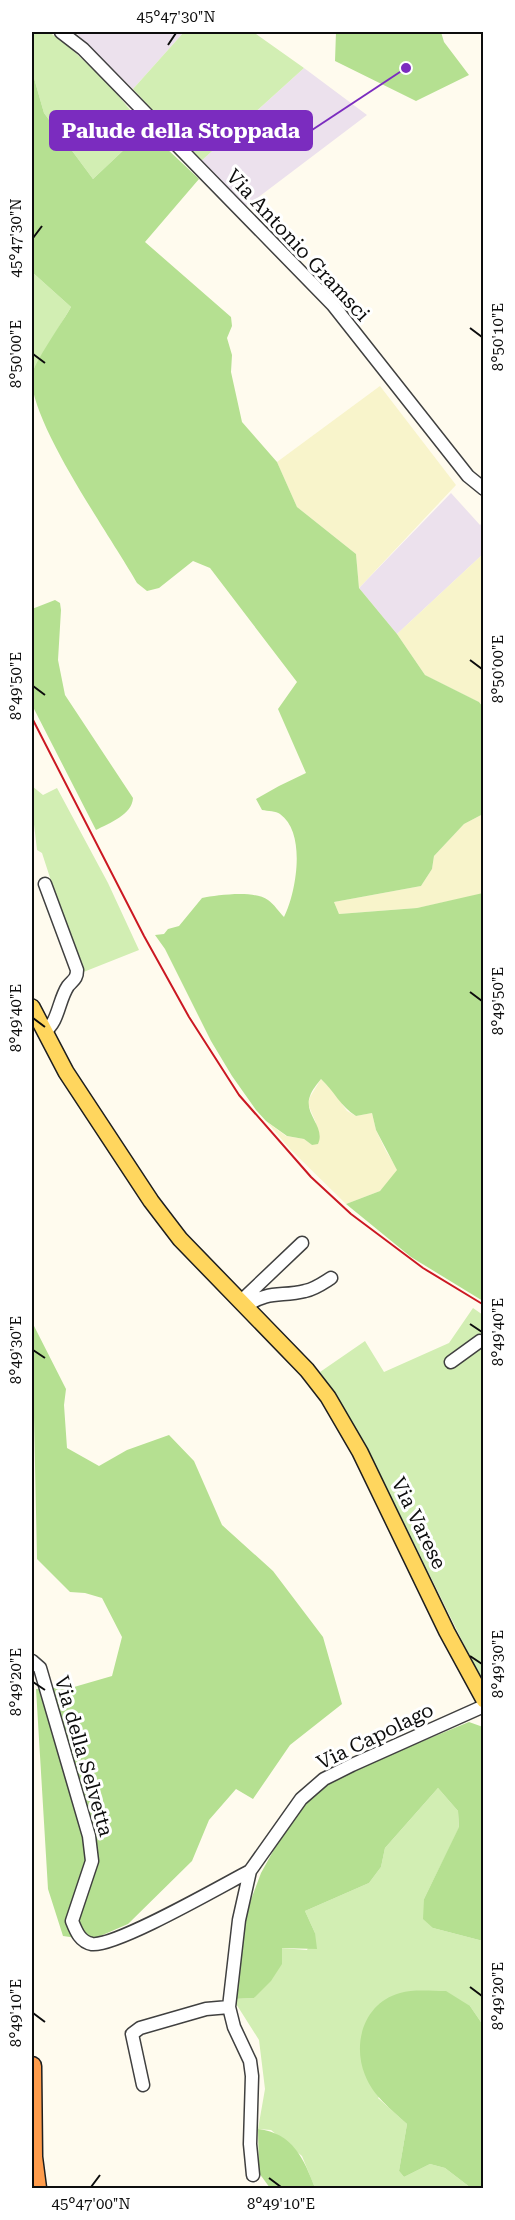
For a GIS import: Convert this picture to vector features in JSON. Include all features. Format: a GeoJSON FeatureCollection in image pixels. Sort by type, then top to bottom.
{"type":"FeatureCollection","features":[{"type":"Feature","properties":{"kind":"highway"},"geometry":{"type":"LineString","coordinates":[[32,2066],[33,2157],[37,2188]]}},
{"type":"Feature","properties":{"kind":"main road","name":"Via Varese"},"geometry":{"type":"LineString","coordinates":[[32,1007],[59,1060],[151,1201],[180,1239],[307,1370],[328,1397],[360,1452],[447,1632],[483,1700]]}},
{"type":"Feature","properties":{"kind":"street","name":"Via Antonio Gramsci"},"geometry":{"type":"LineString","coordinates":[[61,32],[83,49],[333,305],[468,476],[483,489]]}},
{"type":"Feature","properties":{"kind":"street"},"geometry":{"type":"LineString","coordinates":[[44,1032],[52,1027],[62,997],[77,977],[77,970],[45,884]]}},
{"type":"Feature","properties":{"kind":"street"},"geometry":{"type":"LineString","coordinates":[[244,1304],[302,1243]]}},
{"type":"Feature","properties":{"kind":"street"},"geometry":{"type":"LineString","coordinates":[[244,1304],[259,1297],[303,1292],[331,1278]]}},
{"type":"Feature","properties":{"kind":"street"},"geometry":{"type":"LineString","coordinates":[[451,1362],[480,1341],[483,1342]]}},
{"type":"Feature","properties":{"kind":"street","name":"Via della Selvetta"},"geometry":{"type":"LineString","coordinates":[[32,1661],[40,1668],[89,1836],[92,1861],[72,1922],[76,1933]]}},
{"type":"Feature","properties":{"kind":"street","name":"Via Capolago"},"geometry":{"type":"LineString","coordinates":[[253,2175],[250,2144],[252,2076],[250,2061],[234,2027],[229,2007],[239,1920],[250,1870],[301,1799],[324,1779],[352,1764],[483,1706]]}},
{"type":"Feature","properties":{"kind":"street","name":"Via Capolago"},"geometry":{"type":"LineString","coordinates":[[76,1933],[81,1939],[92,1944],[108,1942],[135,1931],[250,1870]]}},
{"type":"Feature","properties":{"kind":"street"},"geometry":{"type":"LineString","coordinates":[[143,2085],[132,2034],[140,2028],[195,2013],[229,2007]]}},
{"type":"Feature","properties":{"kind":"shaded area"},"geometry":{"type":"Polygon","coordinates":[[[75,32],[184,32],[133,89],[75,32]]]}},
{"type":"Feature","properties":{"kind":"shaded area"},"geometry":{"type":"Polygon","coordinates":[[[304,68],[367,115],[244,208],[200,162],[304,68]]]}},
{"type":"Feature","properties":{"kind":"shaded area"},"geometry":{"type":"Polygon","coordinates":[[[380,386],[456,485],[359,588],[356,554],[297,507],[277,462],[380,386]]]}},
{"type":"Feature","properties":{"kind":"shaded area"},"geometry":{"type":"Polygon","coordinates":[[[451,493],[480,525],[483,522],[483,554],[397,634],[359,588],[451,493]]]}},
{"type":"Feature","properties":{"kind":"shaded area"},"geometry":{"type":"Polygon","coordinates":[[[483,554],[483,706],[425,675],[397,634],[483,554]]]}},
{"type":"Feature","properties":{"kind":"shaded area"},"geometry":{"type":"Polygon","coordinates":[[[483,814],[482,894],[417,908],[339,914],[334,902],[421,886],[432,869],[434,856],[464,824],[483,814]]]}},
{"type":"Feature","properties":{"kind":"shaded area"},"geometry":{"type":"Polygon","coordinates":[[[321,1079],[347,1111],[356,1116],[372,1113],[376,1130],[398,1170],[380,1191],[346,1204],[290,1149],[266,1121],[286,1136],[304,1139],[312,1145],[316,1123],[308,1104],[321,1079]]]}},
{"type":"Feature","properties":{"kind":"green space"},"geometry":{"type":"Polygon","coordinates":[[[32,32],[49,32],[68,46],[107,82],[146,129],[93,179],[44,113],[32,71],[32,32]]]}},
{"type":"Feature","properties":{"kind":"green space"},"geometry":{"type":"Polygon","coordinates":[[[184,32],[256,34],[304,68],[200,162],[133,89],[184,32]]]}},
{"type":"Feature","properties":{"kind":"green space"},"geometry":{"type":"Polygon","coordinates":[[[336,32],[441,32],[444,42],[469,75],[416,101],[335,61],[336,32]]]}},
{"type":"Feature","properties":{"kind":"green space"},"geometry":{"type":"Polygon","coordinates":[[[32,71],[44,113],[93,179],[146,129],[199,179],[145,242],[231,317],[232,326],[227,338],[232,355],[231,372],[242,422],[277,462],[297,507],[356,554],[359,588],[397,634],[425,675],[479,702],[483,707],[483,814],[464,824],[434,856],[432,869],[421,886],[334,902],[339,914],[417,908],[483,893],[483,1301],[411,1257],[346,1204],[380,1191],[397,1170],[376,1130],[372,1113],[356,1116],[321,1079],[310,1096],[309,1103],[309,1109],[319,1132],[318,1144],[312,1145],[304,1139],[287,1136],[266,1121],[232,1076],[211,1041],[165,949],[155,935],[164,934],[168,929],[179,926],[202,898],[236,894],[254,895],[270,902],[284,917],[292,893],[297,864],[294,835],[280,814],[262,810],[256,799],[306,773],[278,709],[297,682],[210,568],[193,561],[159,588],[147,591],[137,583],[74,479],[43,420],[34,395],[32,375],[43,352],[71,307],[32,272],[32,71]]]}},
{"type":"Feature","properties":{"kind":"green space"},"geometry":{"type":"Polygon","coordinates":[[[32,272],[71,307],[32,372],[32,272]]]}},
{"type":"Feature","properties":{"kind":"green space"},"geometry":{"type":"Polygon","coordinates":[[[55,600],[60,603],[61,610],[58,660],[65,695],[133,798],[132,804],[124,814],[96,830],[32,705],[32,609],[55,600]]]}},
{"type":"Feature","properties":{"kind":"green space"},"geometry":{"type":"Polygon","coordinates":[[[32,786],[43,795],[57,788],[108,883],[139,950],[81,973],[42,853],[37,850],[32,786]]]}},
{"type":"Feature","properties":{"kind":"green space"},"geometry":{"type":"Polygon","coordinates":[[[473,1308],[483,1315],[483,1683],[364,1442],[320,1372],[365,1341],[384,1372],[449,1343],[473,1308]]]}},
{"type":"Feature","properties":{"kind":"green space"},"geometry":{"type":"Polygon","coordinates":[[[32,1322],[66,1389],[64,1405],[67,1448],[99,1466],[127,1450],[169,1435],[194,1461],[222,1525],[273,1571],[323,1637],[342,1704],[290,1745],[253,1799],[236,1789],[209,1820],[192,1861],[128,1924],[91,1940],[63,1936],[48,1889],[36,1689],[74,1687],[112,1676],[122,1637],[102,1598],[70,1592],[37,1559],[32,1322]]]}},
{"type":"Feature","properties":{"kind":"green space"},"geometry":{"type":"Polygon","coordinates":[[[469,1722],[483,1727],[483,1941],[433,1928],[423,1919],[424,1899],[459,1827],[458,1811],[438,1788],[385,1848],[381,1867],[369,1883],[305,1911],[315,1933],[317,1949],[282,1948],[282,1964],[271,1981],[254,1998],[233,1999],[243,1921],[261,1873],[287,1826],[306,1802],[328,1784],[355,1769],[469,1722]]]}},
{"type":"Feature","properties":{"kind":"green space"},"geometry":{"type":"Polygon","coordinates":[[[438,1788],[458,1811],[459,1828],[424,1899],[433,1928],[483,1941],[483,2025],[470,2006],[378,2098],[407,2124],[399,2171],[404,2177],[430,2164],[445,2168],[471,2188],[315,2188],[302,2156],[271,2130],[258,2129],[265,2089],[259,2040],[233,1999],[254,1998],[281,1948],[307,1950],[315,1933],[305,1911],[369,1883],[381,1867],[385,1848],[438,1788]]]}},
{"type":"Feature","properties":{"kind":"green space"},"geometry":{"type":"Polygon","coordinates":[[[446,1991],[470,2006],[483,2025],[483,2188],[471,2188],[445,2168],[430,2164],[404,2177],[399,2171],[407,2124],[383,2102],[368,2083],[361,2063],[360,2050],[364,2026],[378,2006],[388,1998],[400,1993],[446,1991]]]}},
{"type":"Feature","properties":{"kind":"green space"},"geometry":{"type":"Polygon","coordinates":[[[258,2129],[280,2136],[296,2149],[315,2188],[270,2188],[259,2173],[258,2129]]]}},
{"type":"Feature","properties":{"kind":"railway"},"geometry":{"type":"LineString","coordinates":[[32,718],[144,936],[189,1017],[239,1095],[311,1177],[351,1214],[423,1268],[484,1305]]}},
{"type":"Feature","properties":{"kind":"place","name":"Palude della Stoppada"},"geometry":{"type":"Point","coordinates":[406,68]}}]}
